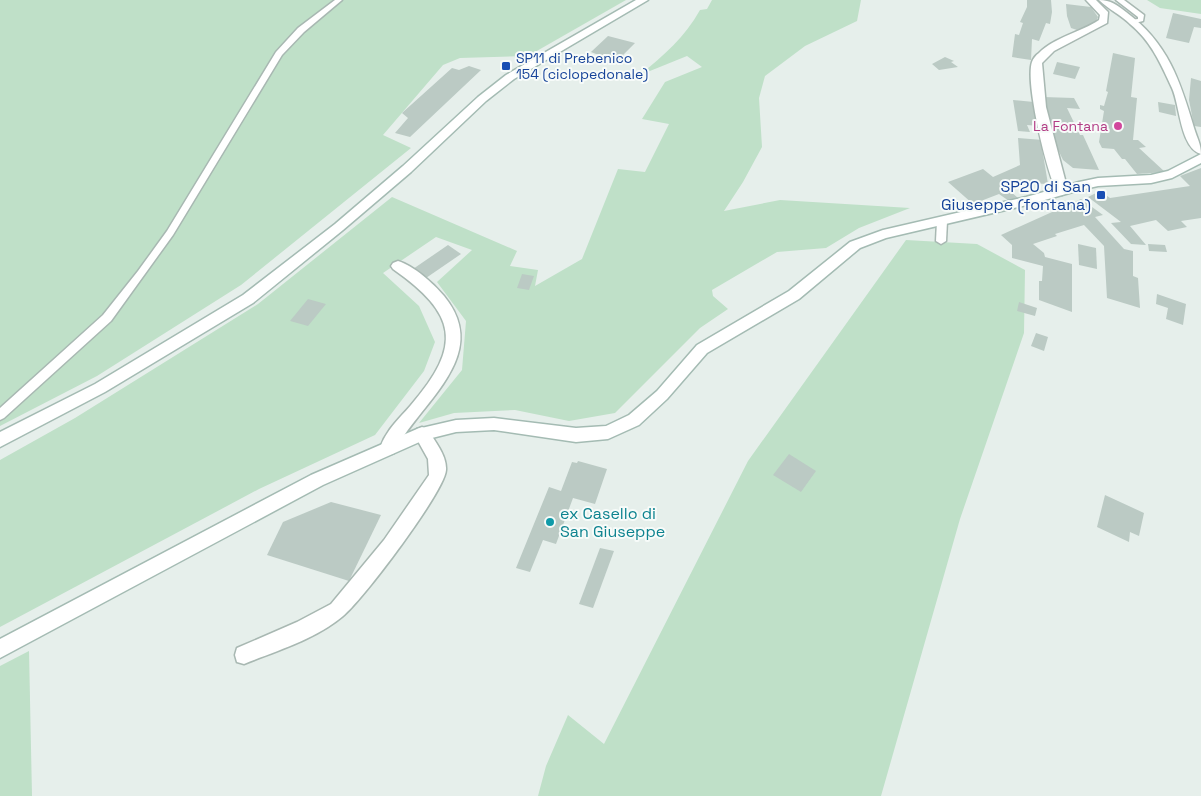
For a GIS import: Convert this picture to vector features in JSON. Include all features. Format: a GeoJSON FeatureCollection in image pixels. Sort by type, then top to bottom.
{"type":"FeatureCollection","features":[{"type":"Feature","properties":{"kind":"street"},"geometry":{"type":"LineString","coordinates":[[0,440],[100,388],[248,299],[354,214],[407,169],[482,99],[510,77],[643,0]]}},
{"type":"Feature","properties":{"kind":"street"},"geometry":{"type":"LineString","coordinates":[[1062,191],[1054,173],[1045,129],[1039,98],[1037,63],[1042,55],[1052,48],[1104,21],[1104,14],[1090,0]]}},
{"type":"Feature","properties":{"kind":"street"},"geometry":{"type":"LineString","coordinates":[[1104,0],[1134,22],[1156,45],[1179,91],[1194,143],[1201,150]]}},
{"type":"Feature","properties":{"kind":"street"},"geometry":{"type":"LineString","coordinates":[[0,649],[317,480],[422,434],[456,426],[494,424],[576,434],[608,432],[634,420],[662,395],[702,349],[716,339],[794,295],[855,245],[882,234],[1098,182],[1158,178],[1172,174],[1201,158]]}},
{"type":"Feature","properties":{"kind":"street"},"geometry":{"type":"LineString","coordinates":[[388,448],[391,438],[432,391],[446,370],[452,331],[446,311],[435,296],[398,266]]}},
{"type":"Feature","properties":{"kind":"street"},"geometry":{"type":"LineString","coordinates":[[244,655],[296,632],[338,609],[384,551],[437,475],[437,458],[422,434]]}},
{"type":"Feature","properties":{"kind":"lane"},"geometry":{"type":"LineString","coordinates":[[0,415],[107,318],[170,233],[279,54],[301,30],[339,0]]}},
{"type":"Feature","properties":{"kind":"lane"},"geometry":{"type":"LineString","coordinates":[[1119,0],[1142,16],[1141,20],[1134,22]]}},
{"type":"Feature","properties":{"kind":"lane"},"geometry":{"type":"LineString","coordinates":[[941,241],[942,221]]}},
{"type":"Feature","properties":{"kind":"green space"},"geometry":{"type":"Polygon","coordinates":[[[0,0],[626,0],[528,56],[460,58],[443,65],[383,135],[411,148],[241,285],[97,376],[0,426],[0,0]]]}},
{"type":"Feature","properties":{"kind":"green space"},"geometry":{"type":"Polygon","coordinates":[[[712,0],[861,0],[857,21],[805,46],[765,76],[759,98],[762,147],[743,182],[724,211],[780,200],[910,208],[859,228],[826,248],[777,252],[712,290],[713,296],[728,309],[700,328],[615,413],[569,421],[515,410],[454,413],[419,423],[462,370],[466,321],[437,282],[472,250],[436,237],[383,273],[419,306],[435,342],[424,371],[375,435],[259,489],[0,627],[0,460],[75,418],[258,304],[392,197],[517,251],[510,266],[538,270],[535,286],[582,259],[618,169],[645,172],[669,124],[642,119],[665,82],[702,67],[687,56],[640,75],[673,45],[688,29],[700,10],[707,9],[712,0]]]}},
{"type":"Feature","properties":{"kind":"green space"},"geometry":{"type":"Polygon","coordinates":[[[1147,0],[1201,0],[1201,14],[1160,8],[1147,0]]]}},
{"type":"Feature","properties":{"kind":"green space"},"geometry":{"type":"Polygon","coordinates":[[[906,240],[977,244],[1025,270],[1024,333],[960,519],[881,796],[538,796],[546,766],[568,715],[604,744],[748,461],[906,240]]]}},
{"type":"Feature","properties":{"kind":"green space"},"geometry":{"type":"Polygon","coordinates":[[[29,651],[32,796],[0,796],[0,666],[29,651]]]}},
{"type":"Feature","properties":{"kind":"building"},"geometry":{"type":"Polygon","coordinates":[[[1027,0],[1051,0],[1052,12],[1050,24],[1046,23],[1039,41],[1032,39],[1031,60],[1012,57],[1015,34],[1019,35],[1023,23],[1020,22],[1027,7],[1027,0]]]}},
{"type":"Feature","properties":{"kind":"building"},"geometry":{"type":"Polygon","coordinates":[[[1066,4],[1091,7],[1098,17],[1095,24],[1077,30],[1071,28],[1066,4]]]}},
{"type":"Feature","properties":{"kind":"building"},"geometry":{"type":"Polygon","coordinates":[[[1173,13],[1201,19],[1201,28],[1194,27],[1189,43],[1166,38],[1173,13]]]}},
{"type":"Feature","properties":{"kind":"building"},"geometry":{"type":"Polygon","coordinates":[[[608,36],[635,43],[623,55],[627,56],[619,63],[591,52],[608,36]]]}},
{"type":"Feature","properties":{"kind":"building"},"geometry":{"type":"Polygon","coordinates":[[[1113,53],[1135,58],[1131,97],[1137,98],[1133,140],[1138,140],[1146,147],[1139,148],[1165,172],[1137,174],[1114,149],[1102,148],[1099,142],[1104,111],[1100,109],[1100,105],[1104,106],[1108,92],[1106,91],[1113,53]]]}},
{"type":"Feature","properties":{"kind":"building"},"geometry":{"type":"Polygon","coordinates":[[[945,57],[954,61],[951,62],[958,67],[939,70],[932,64],[945,57]]]}},
{"type":"Feature","properties":{"kind":"building"},"geometry":{"type":"Polygon","coordinates":[[[1057,62],[1080,67],[1075,79],[1053,74],[1057,62]]]}},
{"type":"Feature","properties":{"kind":"building"},"geometry":{"type":"Polygon","coordinates":[[[469,66],[481,70],[410,137],[395,133],[408,118],[402,113],[452,68],[459,70],[469,66]]]}},
{"type":"Feature","properties":{"kind":"building"},"geometry":{"type":"Polygon","coordinates":[[[1191,78],[1201,81],[1201,127],[1194,126],[1189,100],[1191,78]]]}},
{"type":"Feature","properties":{"kind":"building"},"geometry":{"type":"Polygon","coordinates":[[[1043,97],[1074,98],[1080,109],[1067,108],[1080,135],[1083,135],[1099,170],[1073,168],[1063,160],[1051,135],[1043,97]]]}},
{"type":"Feature","properties":{"kind":"building"},"geometry":{"type":"Polygon","coordinates":[[[1013,100],[1034,102],[1039,126],[1027,125],[1030,132],[1018,131],[1013,100]]]}},
{"type":"Feature","properties":{"kind":"building"},"geometry":{"type":"Polygon","coordinates":[[[1158,102],[1175,105],[1176,116],[1159,112],[1158,102]]]}},
{"type":"Feature","properties":{"kind":"building"},"geometry":{"type":"Polygon","coordinates":[[[1018,138],[1043,140],[1042,148],[1048,184],[1025,183],[1010,191],[1018,198],[1009,201],[999,194],[973,204],[948,182],[983,169],[993,177],[1020,165],[1018,138]]]}},
{"type":"Feature","properties":{"kind":"building"},"geometry":{"type":"Polygon","coordinates":[[[1201,168],[1201,218],[1181,221],[1187,227],[1168,231],[1156,220],[1130,226],[1146,245],[1131,244],[1111,223],[1121,222],[1088,197],[1100,191],[1110,198],[1190,186],[1180,176],[1201,168]]]}},
{"type":"Feature","properties":{"kind":"building"},"geometry":{"type":"Polygon","coordinates":[[[1081,199],[1103,215],[1095,217],[1124,249],[1133,251],[1133,276],[1138,278],[1140,308],[1107,298],[1104,246],[1084,225],[1055,234],[1057,236],[1033,244],[1044,253],[1045,257],[1072,264],[1072,312],[1039,300],[1039,281],[1042,281],[1043,266],[1012,258],[1012,245],[1001,235],[1081,199]]]}},
{"type":"Feature","properties":{"kind":"building"},"geometry":{"type":"Polygon","coordinates":[[[1078,244],[1096,248],[1097,269],[1079,265],[1078,244]]]}},
{"type":"Feature","properties":{"kind":"building"},"geometry":{"type":"Polygon","coordinates":[[[1148,244],[1165,245],[1167,252],[1149,251],[1148,244]]]}},
{"type":"Feature","properties":{"kind":"building"},"geometry":{"type":"Polygon","coordinates":[[[448,245],[461,254],[426,278],[413,269],[448,245]]]}},
{"type":"Feature","properties":{"kind":"building"},"geometry":{"type":"Polygon","coordinates":[[[522,274],[534,276],[529,290],[517,288],[522,274]]]}},
{"type":"Feature","properties":{"kind":"building"},"geometry":{"type":"Polygon","coordinates":[[[1157,294],[1186,304],[1183,325],[1166,319],[1168,308],[1156,304],[1157,294]]]}},
{"type":"Feature","properties":{"kind":"building"},"geometry":{"type":"Polygon","coordinates":[[[308,299],[326,304],[308,326],[290,321],[308,299]]]}},
{"type":"Feature","properties":{"kind":"building"},"geometry":{"type":"Polygon","coordinates":[[[1019,302],[1037,308],[1035,316],[1017,311],[1019,302]]]}},
{"type":"Feature","properties":{"kind":"building"},"geometry":{"type":"Polygon","coordinates":[[[1036,333],[1048,337],[1044,351],[1031,346],[1036,333]]]}},
{"type":"Feature","properties":{"kind":"building"},"geometry":{"type":"Polygon","coordinates":[[[789,454],[816,471],[801,492],[773,475],[789,454]]]}},
{"type":"Feature","properties":{"kind":"building","name":"ex Casello di San Giuseppe"},"geometry":{"type":"Polygon","coordinates":[[[578,461],[607,469],[595,504],[573,498],[556,544],[543,540],[530,572],[516,568],[549,487],[561,491],[572,462],[577,463],[578,461]]]}},
{"type":"Feature","properties":{"kind":"building"},"geometry":{"type":"Polygon","coordinates":[[[1105,495],[1144,513],[1139,536],[1130,532],[1129,542],[1097,527],[1105,495]]]}},
{"type":"Feature","properties":{"kind":"building"},"geometry":{"type":"Polygon","coordinates":[[[331,502],[381,515],[349,581],[267,555],[283,522],[331,502]]]}},
{"type":"Feature","properties":{"kind":"building"},"geometry":{"type":"Polygon","coordinates":[[[600,548],[614,551],[593,608],[579,604],[600,548]]]}},
{"type":"Feature","properties":{"kind":"place","name":"SP11 di Prebenico 154 (ciclopedonale)"},"geometry":{"type":"Point","coordinates":[506,66]}},
{"type":"Feature","properties":{"kind":"place","name":"La Fontana"},"geometry":{"type":"Point","coordinates":[1118,126]}},
{"type":"Feature","properties":{"kind":"place","name":"SP20 di San Giuseppe (fontana)"},"geometry":{"type":"Point","coordinates":[1101,195]}},
{"type":"Feature","properties":{"kind":"place","name":"ex Casello di San Giuseppe"},"geometry":{"type":"Point","coordinates":[550,522]}}]}
